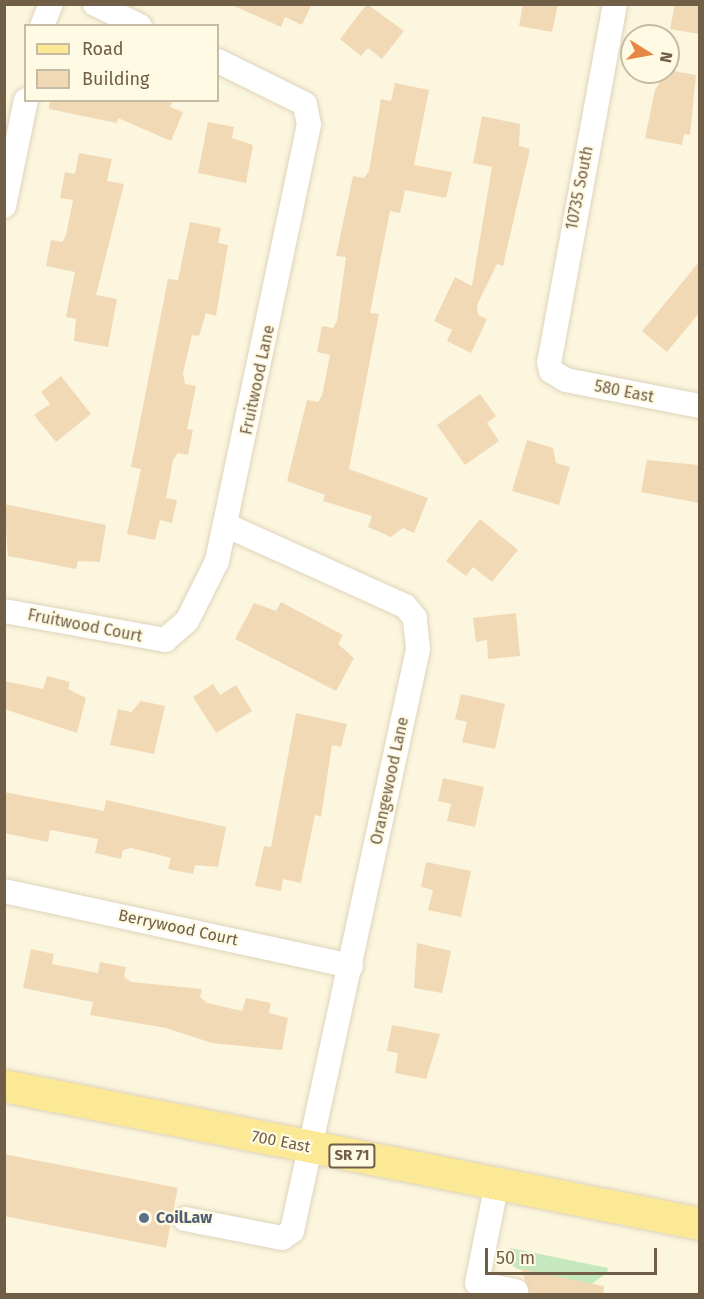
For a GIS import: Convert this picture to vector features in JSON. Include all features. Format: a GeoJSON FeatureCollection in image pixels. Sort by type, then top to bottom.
{"type":"FeatureCollection","features":[{"type":"Feature","properties":{"kind":"main road","name":"700 East"},"geometry":{"type":"LineString","coordinates":[[4,1086],[312,1149],[497,1183],[699,1224]]}},
{"type":"Feature","properties":{"kind":"street"},"geometry":{"type":"LineString","coordinates":[[43,24],[51,4]]}},
{"type":"Feature","properties":{"kind":"street"},"geometry":{"type":"LineString","coordinates":[[95,4],[136,24]]}},
{"type":"Feature","properties":{"kind":"street","name":"10735 South"},"geometry":{"type":"LineString","coordinates":[[551,371],[550,342],[615,4]]}},
{"type":"Feature","properties":{"kind":"street","name":"Fruitwood Lane"},"geometry":{"type":"LineString","coordinates":[[165,640],[187,621],[228,526],[308,136],[305,104],[219,61]]}},
{"type":"Feature","properties":{"kind":"street"},"geometry":{"type":"LineString","coordinates":[[4,206],[26,102]]}},
{"type":"Feature","properties":{"kind":"street","name":"580 East"},"geometry":{"type":"LineString","coordinates":[[551,371],[574,382],[699,406]]}},
{"type":"Feature","properties":{"kind":"street","name":"Orangewood Lane"},"geometry":{"type":"LineString","coordinates":[[185,1219],[282,1238],[292,1231],[298,1215],[418,649],[415,618],[392,598],[228,526]]}},
{"type":"Feature","properties":{"kind":"street","name":"Fruitwood Court"},"geometry":{"type":"LineString","coordinates":[[4,611],[165,640]]}},
{"type":"Feature","properties":{"kind":"street","name":"Berrywood Court"},"geometry":{"type":"LineString","coordinates":[[4,891],[351,966]]}},
{"type":"Feature","properties":{"kind":"street"},"geometry":{"type":"LineString","coordinates":[[497,1183],[477,1283],[516,1291]]}},
{"type":"Feature","properties":{"kind":"green space"},"geometry":{"type":"Polygon","coordinates":[[[510,1248],[608,1268],[607,1273],[590,1285],[520,1270],[511,1265],[510,1248]]]}},
{"type":"Feature","properties":{"kind":"building"},"geometry":{"type":"Polygon","coordinates":[[[230,4],[312,4],[302,25],[285,17],[281,27],[230,4]]]}},
{"type":"Feature","properties":{"kind":"building"},"geometry":{"type":"Polygon","coordinates":[[[367,4],[404,31],[382,59],[368,48],[361,56],[340,39],[367,4]]]}},
{"type":"Feature","properties":{"kind":"building"},"geometry":{"type":"Polygon","coordinates":[[[523,4],[558,4],[552,32],[519,26],[523,4]]]}},
{"type":"Feature","properties":{"kind":"building"},"geometry":{"type":"Polygon","coordinates":[[[675,4],[699,4],[699,34],[680,31],[680,24],[671,24],[675,4]]]}},
{"type":"Feature","properties":{"kind":"building"},"geometry":{"type":"Polygon","coordinates":[[[680,72],[696,75],[690,135],[684,134],[682,145],[645,138],[655,90],[659,84],[680,84],[680,72]]]}},
{"type":"Feature","properties":{"kind":"building"},"geometry":{"type":"Polygon","coordinates":[[[395,83],[429,90],[414,165],[452,172],[446,198],[405,190],[400,213],[390,211],[370,313],[379,314],[349,469],[428,498],[414,533],[403,528],[391,537],[368,527],[372,516],[323,501],[325,495],[287,481],[307,400],[318,402],[322,396],[330,355],[317,352],[322,326],[333,328],[337,321],[346,257],[336,256],[353,176],[364,178],[369,171],[381,99],[391,101],[395,83]]]}},
{"type":"Feature","properties":{"kind":"building"},"geometry":{"type":"Polygon","coordinates":[[[50,102],[172,102],[170,107],[183,112],[171,141],[118,118],[117,123],[49,109],[50,102]]]}},
{"type":"Feature","properties":{"kind":"building"},"geometry":{"type":"Polygon","coordinates":[[[482,116],[520,124],[519,146],[530,149],[503,266],[497,264],[477,305],[478,315],[487,319],[471,353],[447,341],[452,330],[434,321],[455,277],[472,286],[492,167],[473,163],[482,116]]]}},
{"type":"Feature","properties":{"kind":"building"},"geometry":{"type":"Polygon","coordinates":[[[208,122],[234,127],[232,138],[253,145],[246,183],[198,173],[208,122]]]}},
{"type":"Feature","properties":{"kind":"building"},"geometry":{"type":"Polygon","coordinates":[[[79,153],[112,159],[107,181],[124,184],[96,295],[117,299],[108,347],[74,341],[76,319],[66,317],[75,272],[46,266],[51,240],[62,242],[66,235],[73,200],[60,198],[65,172],[75,174],[79,153]]]}},
{"type":"Feature","properties":{"kind":"building"},"geometry":{"type":"Polygon","coordinates":[[[190,222],[221,228],[218,243],[228,245],[216,316],[206,313],[199,336],[192,335],[183,373],[185,384],[196,386],[187,429],[193,430],[188,455],[178,453],[173,460],[166,498],[177,500],[172,523],[160,520],[155,540],[127,534],[141,469],[131,467],[168,279],[178,280],[190,222]]]}},
{"type":"Feature","properties":{"kind":"building"},"geometry":{"type":"Polygon","coordinates":[[[699,262],[699,313],[667,352],[642,331],[699,262]]]}},
{"type":"Feature","properties":{"kind":"building"},"geometry":{"type":"Polygon","coordinates":[[[61,376],[91,414],[56,442],[34,415],[50,404],[41,392],[61,376]]]}},
{"type":"Feature","properties":{"kind":"building"},"geometry":{"type":"Polygon","coordinates":[[[480,394],[496,416],[487,423],[499,441],[465,465],[437,425],[480,394]]]}},
{"type":"Feature","properties":{"kind":"building"},"geometry":{"type":"Polygon","coordinates":[[[527,440],[553,448],[556,463],[570,467],[559,505],[512,491],[527,440]]]}},
{"type":"Feature","properties":{"kind":"building"},"geometry":{"type":"Polygon","coordinates":[[[647,460],[699,465],[699,503],[641,492],[647,460]]]}},
{"type":"Feature","properties":{"kind":"building"},"geometry":{"type":"Polygon","coordinates":[[[4,504],[106,525],[100,562],[78,561],[76,569],[8,556],[4,504]]]}},
{"type":"Feature","properties":{"kind":"building"},"geometry":{"type":"Polygon","coordinates":[[[480,519],[518,550],[492,582],[473,567],[466,576],[446,561],[480,519]]]}},
{"type":"Feature","properties":{"kind":"building"},"geometry":{"type":"Polygon","coordinates":[[[281,602],[343,635],[338,644],[354,658],[336,691],[235,639],[254,603],[276,611],[281,602]]]}},
{"type":"Feature","properties":{"kind":"building"},"geometry":{"type":"Polygon","coordinates":[[[516,613],[520,656],[488,659],[487,640],[476,642],[473,618],[516,613]]]}},
{"type":"Feature","properties":{"kind":"building"},"geometry":{"type":"Polygon","coordinates":[[[47,676],[70,682],[68,689],[86,698],[77,733],[4,709],[4,681],[43,689],[47,676]]]}},
{"type":"Feature","properties":{"kind":"building"},"geometry":{"type":"Polygon","coordinates":[[[213,684],[220,695],[236,685],[252,711],[216,733],[193,697],[213,684]]]}},
{"type":"Feature","properties":{"kind":"building"},"geometry":{"type":"Polygon","coordinates":[[[461,694],[505,704],[495,749],[462,742],[467,722],[455,719],[461,694]]]}},
{"type":"Feature","properties":{"kind":"building"},"geometry":{"type":"Polygon","coordinates":[[[141,701],[165,706],[154,754],[110,745],[118,709],[131,712],[141,701]]]}},
{"type":"Feature","properties":{"kind":"building"},"geometry":{"type":"Polygon","coordinates":[[[296,713],[347,724],[341,747],[332,745],[321,817],[315,815],[301,883],[283,879],[281,891],[255,886],[264,846],[271,847],[296,713]]]}},
{"type":"Feature","properties":{"kind":"building"},"geometry":{"type":"Polygon","coordinates":[[[443,778],[484,787],[475,827],[447,821],[451,804],[438,801],[443,778]]]}},
{"type":"Feature","properties":{"kind":"building"},"geometry":{"type":"Polygon","coordinates":[[[4,792],[104,811],[106,800],[226,827],[218,867],[195,865],[193,874],[168,869],[171,858],[131,848],[123,850],[121,859],[95,853],[98,839],[50,830],[48,842],[4,833],[4,792]]]}},
{"type":"Feature","properties":{"kind":"building"},"geometry":{"type":"Polygon","coordinates":[[[426,862],[471,871],[461,917],[428,910],[433,890],[421,887],[426,862]]]}},
{"type":"Feature","properties":{"kind":"building"},"geometry":{"type":"Polygon","coordinates":[[[417,943],[451,951],[442,993],[414,988],[417,943]]]}},
{"type":"Feature","properties":{"kind":"building"},"geometry":{"type":"Polygon","coordinates":[[[31,949],[54,954],[52,964],[98,973],[100,962],[126,967],[124,977],[131,982],[202,989],[200,997],[207,1003],[242,1011],[246,998],[271,1003],[269,1013],[288,1018],[282,1050],[212,1043],[166,1028],[90,1015],[93,1002],[23,988],[31,949]]]}},
{"type":"Feature","properties":{"kind":"building"},"geometry":{"type":"Polygon","coordinates":[[[392,1025],[440,1034],[426,1079],[395,1073],[398,1053],[387,1051],[392,1025]]]}},
{"type":"Feature","properties":{"kind":"building"},"geometry":{"type":"Polygon","coordinates":[[[4,1154],[178,1188],[166,1248],[4,1216],[4,1154]]]}},
{"type":"Feature","properties":{"kind":"building"},"geometry":{"type":"Polygon","coordinates":[[[521,1269],[604,1286],[603,1294],[530,1294],[521,1269]]]}},
{"type":"Feature","properties":{"kind":"place","name":"CoilLaw"},"geometry":{"type":"Point","coordinates":[144,1218]}}]}
